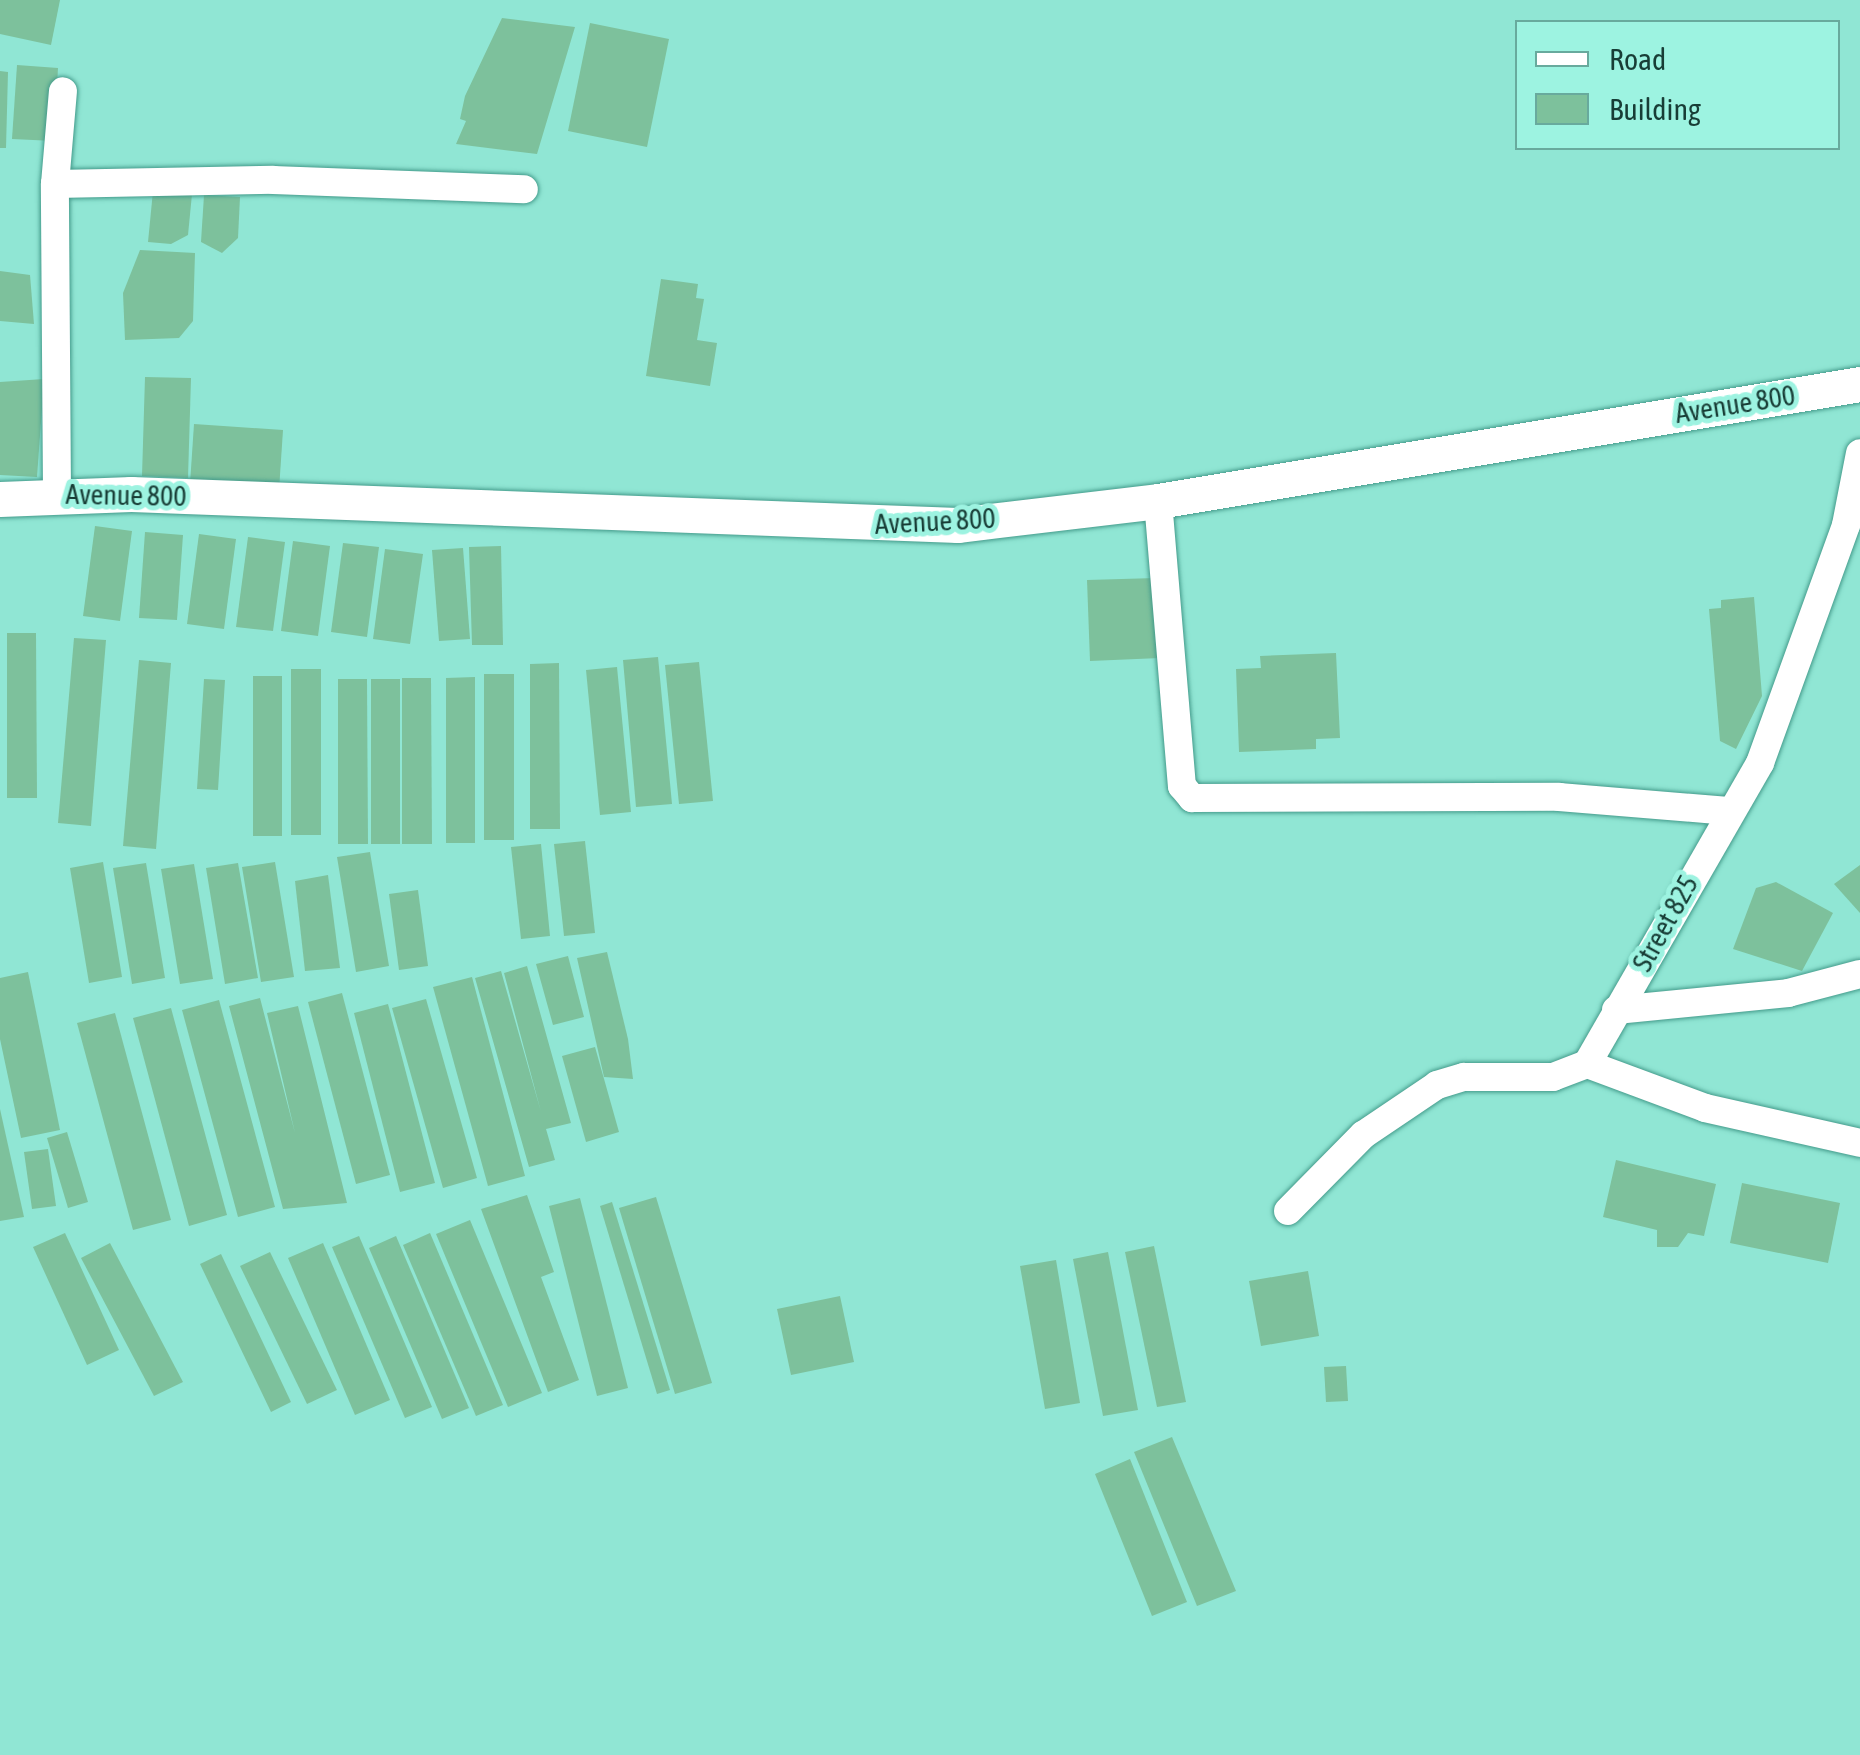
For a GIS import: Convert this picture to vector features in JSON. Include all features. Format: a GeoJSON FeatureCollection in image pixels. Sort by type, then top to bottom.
{"type":"FeatureCollection","features":[{"type":"Feature","properties":{"kind":"main road","name":"Avenue 800"},"geometry":{"type":"LineString","coordinates":[[0,500],[57,494],[836,524],[957,524],[1158,500],[1860,384]]}},
{"type":"Feature","properties":{"kind":"street"},"geometry":{"type":"LineString","coordinates":[[57,494],[56,184],[62,91]]}},
{"type":"Feature","properties":{"kind":"street"},"geometry":{"type":"LineString","coordinates":[[56,184],[273,180],[524,189]]}},
{"type":"Feature","properties":{"kind":"street","name":"Street 825"},"geometry":{"type":"LineString","coordinates":[[1588,1064],[1728,812],[1760,763],[1846,526],[1860,454]]}},
{"type":"Feature","properties":{"kind":"street"},"geometry":{"type":"LineString","coordinates":[[1158,500],[1181,776],[1192,798],[1540,796],[1728,812]]}},
{"type":"Feature","properties":{"kind":"street"},"geometry":{"type":"LineString","coordinates":[[1616,1010],[1788,994],[1860,974]]}},
{"type":"Feature","properties":{"kind":"street"},"geometry":{"type":"LineString","coordinates":[[1288,1212],[1363,1135],[1436,1085],[1464,1077],[1554,1077],[1588,1064],[1705,1108],[1860,1142]]}},
{"type":"Feature","properties":{"kind":"building"},"geometry":{"type":"Polygon","coordinates":[[[0,0],[60,0],[51,45],[0,34],[0,0]]]}},
{"type":"Feature","properties":{"kind":"building"},"geometry":{"type":"Polygon","coordinates":[[[502,18],[575,27],[537,154],[456,144],[466,121],[460,119],[465,96],[502,18]]]}},
{"type":"Feature","properties":{"kind":"building"},"geometry":{"type":"Polygon","coordinates":[[[590,23],[669,39],[647,147],[568,131],[590,23]]]}},
{"type":"Feature","properties":{"kind":"building"},"geometry":{"type":"Polygon","coordinates":[[[17,65],[58,68],[54,141],[12,139],[17,65]]]}},
{"type":"Feature","properties":{"kind":"building"},"geometry":{"type":"Polygon","coordinates":[[[0,71],[8,72],[6,148],[0,148],[0,71]]]}},
{"type":"Feature","properties":{"kind":"building"},"geometry":{"type":"Polygon","coordinates":[[[153,191],[192,194],[188,235],[171,244],[148,242],[153,191]]]}},
{"type":"Feature","properties":{"kind":"building"},"geometry":{"type":"Polygon","coordinates":[[[204,195],[240,197],[238,238],[222,253],[201,242],[204,195]]]}},
{"type":"Feature","properties":{"kind":"building"},"geometry":{"type":"Polygon","coordinates":[[[140,250],[195,253],[193,321],[179,338],[125,340],[123,293],[140,250]]]}},
{"type":"Feature","properties":{"kind":"building"},"geometry":{"type":"Polygon","coordinates":[[[0,271],[30,275],[34,324],[0,321],[0,271]]]}},
{"type":"Feature","properties":{"kind":"building"},"geometry":{"type":"Polygon","coordinates":[[[661,279],[698,284],[696,298],[704,299],[697,340],[717,343],[710,386],[646,376],[661,279]]]}},
{"type":"Feature","properties":{"kind":"building"},"geometry":{"type":"Polygon","coordinates":[[[145,377],[191,378],[188,478],[142,476],[145,377]]]}},
{"type":"Feature","properties":{"kind":"building"},"geometry":{"type":"Polygon","coordinates":[[[44,379],[37,477],[0,475],[0,382],[44,379]]]}},
{"type":"Feature","properties":{"kind":"building"},"geometry":{"type":"Polygon","coordinates":[[[194,424],[283,430],[279,490],[190,484],[194,424]]]}},
{"type":"Feature","properties":{"kind":"building"},"geometry":{"type":"Polygon","coordinates":[[[95,526],[132,531],[120,621],[83,616],[95,526]]]}},
{"type":"Feature","properties":{"kind":"building"},"geometry":{"type":"Polygon","coordinates":[[[145,532],[183,535],[177,620],[139,618],[145,532]]]}},
{"type":"Feature","properties":{"kind":"building"},"geometry":{"type":"Polygon","coordinates":[[[199,534],[236,539],[224,629],[187,624],[199,534]]]}},
{"type":"Feature","properties":{"kind":"building"},"geometry":{"type":"Polygon","coordinates":[[[248,537],[285,542],[273,631],[236,627],[248,537]]]}},
{"type":"Feature","properties":{"kind":"building"},"geometry":{"type":"Polygon","coordinates":[[[293,541],[330,546],[318,636],[281,631],[293,541]]]}},
{"type":"Feature","properties":{"kind":"building"},"geometry":{"type":"Polygon","coordinates":[[[343,543],[379,547],[367,637],[331,632],[343,543]]]}},
{"type":"Feature","properties":{"kind":"building"},"geometry":{"type":"Polygon","coordinates":[[[501,546],[503,645],[472,645],[469,547],[501,546]]]}},
{"type":"Feature","properties":{"kind":"building"},"geometry":{"type":"Polygon","coordinates":[[[463,548],[470,639],[439,641],[432,550],[463,548]]]}},
{"type":"Feature","properties":{"kind":"building"},"geometry":{"type":"Polygon","coordinates":[[[385,549],[423,554],[410,644],[373,639],[385,549]]]}},
{"type":"Feature","properties":{"kind":"building"},"geometry":{"type":"Polygon","coordinates":[[[1156,578],[1160,658],[1090,661],[1087,580],[1156,578]]]}},
{"type":"Feature","properties":{"kind":"building"},"geometry":{"type":"Polygon","coordinates":[[[1754,597],[1762,696],[1736,749],[1720,741],[1709,609],[1721,608],[1721,600],[1754,597]]]}},
{"type":"Feature","properties":{"kind":"building"},"geometry":{"type":"Polygon","coordinates":[[[7,633],[36,633],[37,798],[7,798],[7,633]]]}},
{"type":"Feature","properties":{"kind":"building"},"geometry":{"type":"Polygon","coordinates":[[[74,638],[106,640],[91,826],[58,823],[74,638]]]}},
{"type":"Feature","properties":{"kind":"building"},"geometry":{"type":"Polygon","coordinates":[[[1336,653],[1340,738],[1316,739],[1316,749],[1239,752],[1236,669],[1261,668],[1260,656],[1336,653]]]}},
{"type":"Feature","properties":{"kind":"building"},"geometry":{"type":"Polygon","coordinates":[[[658,657],[672,804],[636,807],[623,660],[658,657]]]}},
{"type":"Feature","properties":{"kind":"building"},"geometry":{"type":"Polygon","coordinates":[[[139,660],[171,663],[156,849],[123,846],[139,660]]]}},
{"type":"Feature","properties":{"kind":"building"},"geometry":{"type":"Polygon","coordinates":[[[699,662],[713,801],[679,804],[665,665],[699,662]]]}},
{"type":"Feature","properties":{"kind":"building"},"geometry":{"type":"Polygon","coordinates":[[[559,663],[560,829],[530,829],[530,664],[559,663]]]}},
{"type":"Feature","properties":{"kind":"building"},"geometry":{"type":"Polygon","coordinates":[[[617,667],[631,812],[600,815],[586,670],[617,667]]]}},
{"type":"Feature","properties":{"kind":"building"},"geometry":{"type":"Polygon","coordinates":[[[291,669],[321,669],[321,835],[291,835],[291,669]]]}},
{"type":"Feature","properties":{"kind":"building"},"geometry":{"type":"Polygon","coordinates":[[[484,674],[514,674],[514,840],[484,840],[484,674]]]}},
{"type":"Feature","properties":{"kind":"building"},"geometry":{"type":"Polygon","coordinates":[[[253,676],[282,676],[282,836],[253,836],[253,676]]]}},
{"type":"Feature","properties":{"kind":"building"},"geometry":{"type":"Polygon","coordinates":[[[475,677],[475,843],[446,843],[446,678],[475,677]]]}},
{"type":"Feature","properties":{"kind":"building"},"geometry":{"type":"Polygon","coordinates":[[[402,678],[431,678],[432,844],[402,844],[402,678]]]}},
{"type":"Feature","properties":{"kind":"building"},"geometry":{"type":"Polygon","coordinates":[[[204,679],[225,680],[218,790],[197,789],[204,679]]]}},
{"type":"Feature","properties":{"kind":"building"},"geometry":{"type":"Polygon","coordinates":[[[338,679],[367,679],[368,844],[338,844],[338,679]]]}},
{"type":"Feature","properties":{"kind":"building"},"geometry":{"type":"Polygon","coordinates":[[[371,679],[400,679],[400,844],[371,844],[371,679]]]}},
{"type":"Feature","properties":{"kind":"building"},"geometry":{"type":"Polygon","coordinates":[[[585,841],[595,933],[564,936],[554,844],[585,841]]]}},
{"type":"Feature","properties":{"kind":"building"},"geometry":{"type":"Polygon","coordinates":[[[541,844],[550,936],[521,939],[511,847],[541,844]]]}},
{"type":"Feature","properties":{"kind":"building"},"geometry":{"type":"Polygon","coordinates":[[[370,852],[389,966],[356,972],[337,857],[370,852]]]}},
{"type":"Feature","properties":{"kind":"building"},"geometry":{"type":"Polygon","coordinates":[[[103,862],[122,977],[89,983],[70,868],[103,862]]]}},
{"type":"Feature","properties":{"kind":"building"},"geometry":{"type":"Polygon","coordinates":[[[275,862],[294,977],[261,982],[242,867],[275,862]]]}},
{"type":"Feature","properties":{"kind":"building"},"geometry":{"type":"Polygon","coordinates":[[[146,863],[165,978],[132,984],[113,868],[146,863]]]}},
{"type":"Feature","properties":{"kind":"building"},"geometry":{"type":"Polygon","coordinates":[[[238,863],[258,978],[225,984],[206,868],[238,863]]]}},
{"type":"Feature","properties":{"kind":"building"},"geometry":{"type":"Polygon","coordinates":[[[194,864],[213,979],[180,984],[161,869],[194,864]]]}},
{"type":"Feature","properties":{"kind":"building"},"geometry":{"type":"Polygon","coordinates":[[[1860,865],[1860,913],[1834,884],[1860,865]]]}},
{"type":"Feature","properties":{"kind":"building"},"geometry":{"type":"Polygon","coordinates":[[[328,875],[340,968],[305,971],[295,881],[328,875]]]}},
{"type":"Feature","properties":{"kind":"building"},"geometry":{"type":"Polygon","coordinates":[[[1776,882],[1833,913],[1802,971],[1733,949],[1756,888],[1776,882]]]}},
{"type":"Feature","properties":{"kind":"building"},"geometry":{"type":"Polygon","coordinates":[[[418,890],[428,966],[399,970],[389,894],[418,890]]]}},
{"type":"Feature","properties":{"kind":"building"},"geometry":{"type":"Polygon","coordinates":[[[607,952],[628,1039],[633,1079],[604,1077],[577,958],[607,952]]]}},
{"type":"Feature","properties":{"kind":"building"},"geometry":{"type":"Polygon","coordinates":[[[568,956],[584,1017],[553,1025],[536,964],[568,956]]]}},
{"type":"Feature","properties":{"kind":"building"},"geometry":{"type":"Polygon","coordinates":[[[527,966],[571,1123],[546,1129],[555,1160],[529,1167],[475,978],[501,971],[541,1112],[504,973],[527,966]]]}},
{"type":"Feature","properties":{"kind":"building"},"geometry":{"type":"Polygon","coordinates":[[[28,972],[60,1130],[21,1138],[0,1039],[0,978],[28,972]]]}},
{"type":"Feature","properties":{"kind":"building"},"geometry":{"type":"Polygon","coordinates":[[[472,977],[525,1176],[488,1186],[433,987],[472,977]]]}},
{"type":"Feature","properties":{"kind":"building"},"geometry":{"type":"Polygon","coordinates":[[[342,993],[390,1175],[356,1184],[308,1002],[342,993]]]}},
{"type":"Feature","properties":{"kind":"building"},"geometry":{"type":"Polygon","coordinates":[[[260,998],[295,1133],[267,1013],[298,1006],[347,1203],[283,1209],[229,1006],[260,998]]]}},
{"type":"Feature","properties":{"kind":"building"},"geometry":{"type":"Polygon","coordinates":[[[426,999],[477,1178],[443,1188],[392,1008],[426,999]]]}},
{"type":"Feature","properties":{"kind":"building"},"geometry":{"type":"Polygon","coordinates":[[[219,1000],[275,1207],[238,1217],[182,1010],[219,1000]]]}},
{"type":"Feature","properties":{"kind":"building"},"geometry":{"type":"Polygon","coordinates":[[[388,1004],[435,1183],[400,1192],[354,1013],[388,1004]]]}},
{"type":"Feature","properties":{"kind":"building"},"geometry":{"type":"Polygon","coordinates":[[[171,1008],[227,1215],[189,1226],[133,1018],[171,1008]]]}},
{"type":"Feature","properties":{"kind":"building"},"geometry":{"type":"Polygon","coordinates":[[[115,1013],[171,1220],[133,1230],[77,1023],[115,1013]]]}},
{"type":"Feature","properties":{"kind":"building"},"geometry":{"type":"Polygon","coordinates":[[[595,1047],[619,1132],[586,1142],[562,1056],[595,1047]]]}},
{"type":"Feature","properties":{"kind":"building"},"geometry":{"type":"Polygon","coordinates":[[[0,1109],[24,1217],[0,1221],[0,1109]]]}},
{"type":"Feature","properties":{"kind":"building"},"geometry":{"type":"Polygon","coordinates":[[[67,1132],[88,1202],[68,1208],[47,1138],[67,1132]]]}},
{"type":"Feature","properties":{"kind":"building"},"geometry":{"type":"Polygon","coordinates":[[[48,1149],[56,1206],[32,1209],[24,1152],[48,1149]]]}},
{"type":"Feature","properties":{"kind":"building"},"geometry":{"type":"Polygon","coordinates":[[[1616,1160],[1716,1184],[1704,1236],[1688,1233],[1678,1247],[1657,1247],[1657,1230],[1603,1217],[1616,1160]]]}},
{"type":"Feature","properties":{"kind":"building"},"geometry":{"type":"Polygon","coordinates":[[[1742,1183],[1840,1203],[1828,1263],[1730,1243],[1742,1183]]]}},
{"type":"Feature","properties":{"kind":"building"},"geometry":{"type":"Polygon","coordinates":[[[527,1195],[554,1272],[541,1277],[579,1380],[548,1392],[481,1209],[527,1195]]]}},
{"type":"Feature","properties":{"kind":"building"},"geometry":{"type":"Polygon","coordinates":[[[656,1197],[712,1383],[675,1394],[619,1208],[656,1197]]]}},
{"type":"Feature","properties":{"kind":"building"},"geometry":{"type":"Polygon","coordinates":[[[580,1198],[628,1388],[597,1396],[549,1206],[580,1198]]]}},
{"type":"Feature","properties":{"kind":"building"},"geometry":{"type":"Polygon","coordinates":[[[612,1202],[670,1390],[657,1394],[600,1206],[612,1202]]]}},
{"type":"Feature","properties":{"kind":"building"},"geometry":{"type":"Polygon","coordinates":[[[470,1220],[542,1393],[508,1407],[436,1234],[470,1220]]]}},
{"type":"Feature","properties":{"kind":"building"},"geometry":{"type":"Polygon","coordinates":[[[65,1233],[119,1350],[87,1365],[33,1247],[65,1233]]]}},
{"type":"Feature","properties":{"kind":"building"},"geometry":{"type":"Polygon","coordinates":[[[430,1233],[503,1405],[476,1416],[403,1245],[430,1233]]]}},
{"type":"Feature","properties":{"kind":"building"},"geometry":{"type":"Polygon","coordinates":[[[359,1236],[432,1407],[405,1418],[332,1247],[359,1236]]]}},
{"type":"Feature","properties":{"kind":"building"},"geometry":{"type":"Polygon","coordinates":[[[396,1236],[469,1408],[442,1419],[369,1248],[396,1236]]]}},
{"type":"Feature","properties":{"kind":"building"},"geometry":{"type":"Polygon","coordinates":[[[110,1243],[183,1382],[154,1396],[81,1258],[110,1243]]]}},
{"type":"Feature","properties":{"kind":"building"},"geometry":{"type":"Polygon","coordinates":[[[323,1243],[390,1400],[355,1415],[288,1258],[323,1243]]]}},
{"type":"Feature","properties":{"kind":"building"},"geometry":{"type":"Polygon","coordinates":[[[1154,1246],[1186,1402],[1157,1407],[1125,1252],[1154,1246]]]}},
{"type":"Feature","properties":{"kind":"building"},"geometry":{"type":"Polygon","coordinates":[[[270,1252],[337,1390],[307,1404],[240,1266],[270,1252]]]}},
{"type":"Feature","properties":{"kind":"building"},"geometry":{"type":"Polygon","coordinates":[[[1108,1252],[1138,1410],[1103,1416],[1073,1259],[1108,1252]]]}},
{"type":"Feature","properties":{"kind":"building"},"geometry":{"type":"Polygon","coordinates":[[[221,1254],[291,1402],[271,1412],[200,1264],[221,1254]]]}},
{"type":"Feature","properties":{"kind":"building"},"geometry":{"type":"Polygon","coordinates":[[[1056,1260],[1080,1403],[1045,1409],[1020,1266],[1056,1260]]]}},
{"type":"Feature","properties":{"kind":"building"},"geometry":{"type":"Polygon","coordinates":[[[1308,1271],[1319,1336],[1261,1346],[1249,1281],[1308,1271]]]}},
{"type":"Feature","properties":{"kind":"building"},"geometry":{"type":"Polygon","coordinates":[[[840,1296],[854,1362],[791,1375],[777,1309],[840,1296]]]}},
{"type":"Feature","properties":{"kind":"building"},"geometry":{"type":"Polygon","coordinates":[[[1346,1366],[1348,1401],[1326,1402],[1324,1367],[1346,1366]]]}},
{"type":"Feature","properties":{"kind":"building"},"geometry":{"type":"Polygon","coordinates":[[[1172,1437],[1236,1591],[1197,1606],[1134,1452],[1172,1437]]]}},
{"type":"Feature","properties":{"kind":"building"},"geometry":{"type":"Polygon","coordinates":[[[1130,1459],[1187,1602],[1152,1616],[1095,1474],[1130,1459]]]}}]}
